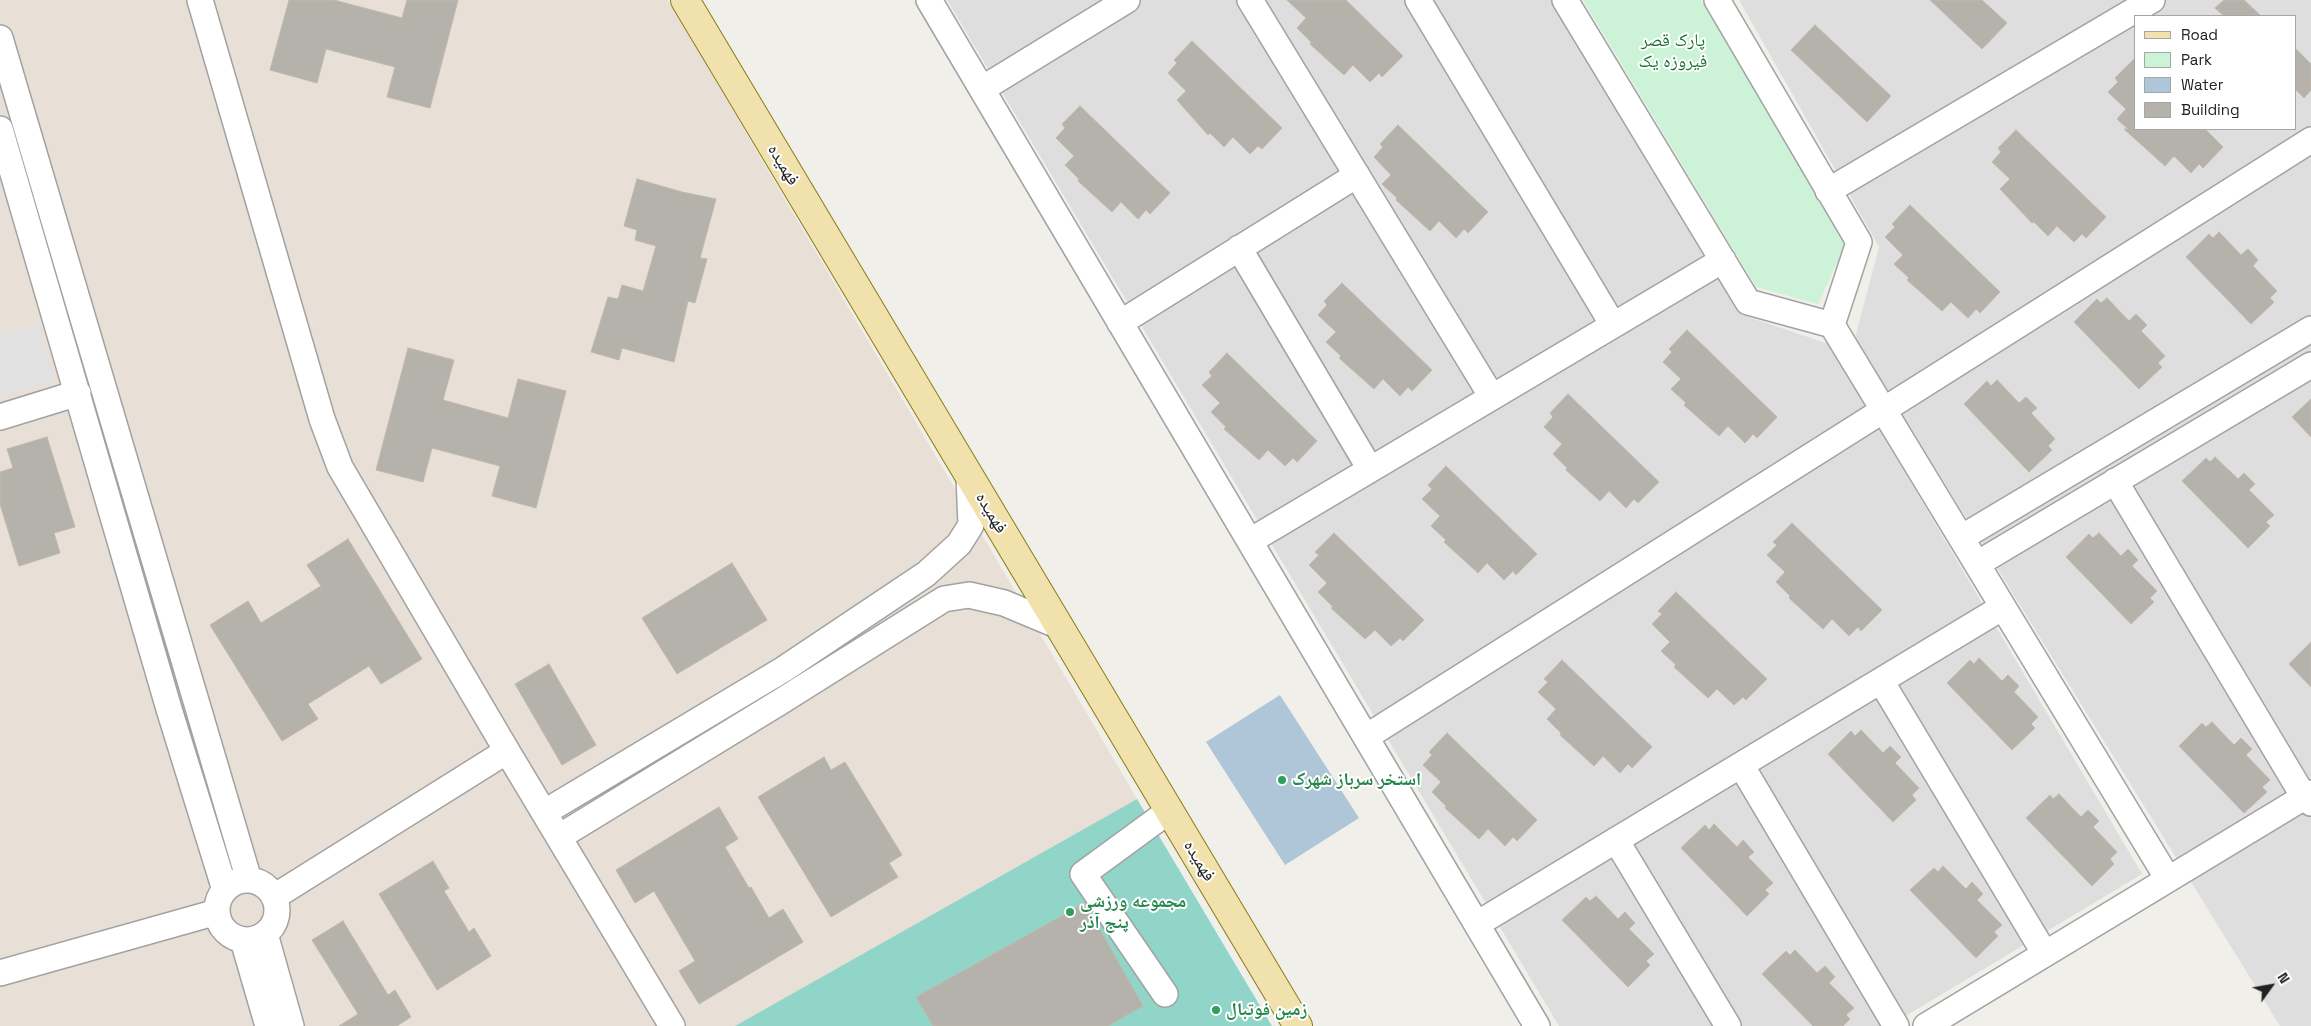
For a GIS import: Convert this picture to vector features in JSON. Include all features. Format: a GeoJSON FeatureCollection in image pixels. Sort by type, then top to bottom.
{"type":"FeatureCollection","features":[{"type":"Feature","properties":{"kind":"main road","name":"فهمیده"},"geometry":{"type":"LineString","coordinates":[[685,0],[1298,1026]]}},
{"type":"Feature","properties":{"kind":"street"},"geometry":{"type":"LineString","coordinates":[[200,0],[322,419],[340,467],[672,1026]]}},
{"type":"Feature","properties":{"kind":"street"},"geometry":{"type":"LineString","coordinates":[[929,0],[1538,1026]]}},
{"type":"Feature","properties":{"kind":"street"},"geometry":{"type":"LineString","coordinates":[[982,89],[1127,0]]}},
{"type":"Feature","properties":{"kind":"street"},"geometry":{"type":"LineString","coordinates":[[1250,0],[1492,397]]}},
{"type":"Feature","properties":{"kind":"street"},"geometry":{"type":"LineString","coordinates":[[1418,0],[1613,325]]}},
{"type":"Feature","properties":{"kind":"street"},"geometry":{"type":"LineString","coordinates":[[1565,0],[1748,302],[1832,325],[2168,880]]}},
{"type":"Feature","properties":{"kind":"street"},"geometry":{"type":"LineString","coordinates":[[1717,0],[1858,242],[1832,325]]}},
{"type":"Feature","properties":{"kind":"street"},"geometry":{"type":"LineString","coordinates":[[1828,191],[2152,0]]}},
{"type":"Feature","properties":{"kind":"street"},"geometry":{"type":"LineString","coordinates":[[0,38],[249,880]]}},
{"type":"Feature","properties":{"kind":"street"},"geometry":{"type":"LineString","coordinates":[[0,130],[169,709],[221,901],[225,931],[233,937],[254,937],[272,927],[276,917],[274,897],[263,886],[249,880],[240,881],[221,901],[0,973]]}},
{"type":"Feature","properties":{"kind":"street"},"geometry":{"type":"LineString","coordinates":[[1366,737],[2311,140]]}},
{"type":"Feature","properties":{"kind":"street"},"geometry":{"type":"LineString","coordinates":[[1120,323],[1357,175]]}},
{"type":"Feature","properties":{"kind":"street"},"geometry":{"type":"LineString","coordinates":[[1239,248],[1370,469]]}},
{"type":"Feature","properties":{"kind":"street"},"geometry":{"type":"LineString","coordinates":[[1250,540],[1723,260]]}},
{"type":"Feature","properties":{"kind":"street"},"geometry":{"type":"LineString","coordinates":[[1961,538],[2311,329]]}},
{"type":"Feature","properties":{"kind":"street"},"geometry":{"type":"LineString","coordinates":[[1977,564],[2311,365]]}},
{"type":"Feature","properties":{"kind":"street"},"geometry":{"type":"LineString","coordinates":[[0,417],[78,393]]}},
{"type":"Feature","properties":{"kind":"street"},"geometry":{"type":"LineString","coordinates":[[545,812],[784,668],[926,574],[959,544],[971,525],[969,476]]}},
{"type":"Feature","properties":{"kind":"street"},"geometry":{"type":"LineString","coordinates":[[1926,1026],[2168,880],[2309,798],[2115,482]]}},
{"type":"Feature","properties":{"kind":"street"},"geometry":{"type":"LineString","coordinates":[[559,836],[780,702],[944,599],[969,595],[1004,603],[1059,626]]}},
{"type":"Feature","properties":{"kind":"street"},"geometry":{"type":"LineString","coordinates":[[1477,924],[2003,607]]}},
{"type":"Feature","properties":{"kind":"street"},"geometry":{"type":"LineString","coordinates":[[1881,681],[2044,954]]}},
{"type":"Feature","properties":{"kind":"street"},"geometry":{"type":"LineString","coordinates":[[274,897],[507,751]]}},
{"type":"Feature","properties":{"kind":"street"},"geometry":{"type":"LineString","coordinates":[[1741,766],[1896,1026]]}},
{"type":"Feature","properties":{"kind":"street"},"geometry":{"type":"LineString","coordinates":[[1165,994],[1083,874],[1169,811]]}},
{"type":"Feature","properties":{"kind":"street"},"geometry":{"type":"LineString","coordinates":[[1616,840],[1728,1026]]}},
{"type":"Feature","properties":{"kind":"street"},"geometry":{"type":"LineString","coordinates":[[254,937],[268,1026]]}},
{"type":"Feature","properties":{"kind":"street"},"geometry":{"type":"LineString","coordinates":[[254,937],[291,1026]]}},
{"type":"Feature","properties":{"kind":"shaded area"},"geometry":{"type":"Polygon","coordinates":[[[0,0],[668,0],[1137,799],[735,1026],[0,1026],[0,0]]]}},
{"type":"Feature","properties":{"kind":"shaded area"},"geometry":{"type":"Polygon","coordinates":[[[947,0],[1555,0],[1742,315],[1829,344],[2142,874],[1889,1026],[1559,1026],[947,0]]]}},
{"type":"Feature","properties":{"kind":"shaded area"},"geometry":{"type":"Polygon","coordinates":[[[1739,0],[2311,0],[2311,1026],[2280,1026],[1855,338],[1879,247],[1739,0]]]}},
{"type":"Feature","properties":{"kind":"shaded area"},"geometry":{"type":"Polygon","coordinates":[[[38,324],[55,379],[0,396],[0,335],[38,324]]]}},
{"type":"Feature","properties":{"kind":"shaded area","name":"مجموعه ورزشی پنج آذر"},"geometry":{"type":"Polygon","coordinates":[[[1137,799],[1272,1026],[735,1026],[1137,799]]]}},
{"type":"Feature","properties":{"kind":"green space","name":"پارک قصر فیروزه یک"},"geometry":{"type":"Polygon","coordinates":[[[1583,0],[1701,0],[1846,243],[1818,304],[1756,287],[1583,0]]]}},
{"type":"Feature","properties":{"kind":"water","name":"استخر سرباز شهرک"},"geometry":{"type":"Polygon","coordinates":[[[1280,695],[1359,818],[1285,865],[1206,742],[1280,695]]]}},
{"type":"Feature","properties":{"kind":"building"},"geometry":{"type":"Polygon","coordinates":[[[289,0],[334,0],[402,18],[407,0],[458,0],[430,108],[387,97],[395,67],[326,49],[317,83],[270,70],[289,0]]]}},
{"type":"Feature","properties":{"kind":"building"},"geometry":{"type":"Polygon","coordinates":[[[1287,0],[1346,0],[1403,56],[1382,77],[1379,73],[1370,82],[1353,65],[1344,75],[1310,44],[1311,42],[1297,28],[1306,18],[1287,0]]]}},
{"type":"Feature","properties":{"kind":"building"},"geometry":{"type":"Polygon","coordinates":[[[1930,0],[1982,0],[2007,23],[1982,49],[1930,0]]]}},
{"type":"Feature","properties":{"kind":"building"},"geometry":{"type":"Polygon","coordinates":[[[2224,0],[2244,0],[2260,15],[2223,15],[2215,8],[2224,0]]]}},
{"type":"Feature","properties":{"kind":"building"},"geometry":{"type":"Polygon","coordinates":[[[1815,25],[1891,96],[1867,122],[1791,50],[1815,25]]]}},
{"type":"Feature","properties":{"kind":"building"},"geometry":{"type":"Polygon","coordinates":[[[1192,41],[1282,128],[1262,149],[1258,146],[1250,154],[1233,137],[1224,147],[1210,133],[1208,135],[1177,100],[1186,91],[1168,73],[1177,63],[1174,60],[1192,41]]]}},
{"type":"Feature","properties":{"kind":"building"},"geometry":{"type":"Polygon","coordinates":[[[2296,49],[2311,64],[2311,90],[2304,98],[2296,90],[2296,49]]]}},
{"type":"Feature","properties":{"kind":"building"},"geometry":{"type":"Polygon","coordinates":[[[2134,59],[2134,130],[2206,130],[2223,147],[2203,168],[2199,164],[2191,173],[2174,156],[2165,166],[2124,129],[2128,129],[2117,119],[2126,109],[2108,92],[2118,82],[2115,78],[2134,59]]]}},
{"type":"Feature","properties":{"kind":"building"},"geometry":{"type":"Polygon","coordinates":[[[1080,106],[1170,193],[1150,214],[1146,210],[1138,219],[1121,202],[1112,212],[1078,181],[1079,179],[1065,165],[1074,156],[1056,138],[1065,128],[1062,124],[1080,106]]]}},
{"type":"Feature","properties":{"kind":"building"},"geometry":{"type":"Polygon","coordinates":[[[1398,125],[1488,212],[1468,233],[1464,229],[1456,238],[1439,221],[1430,231],[1396,200],[1397,198],[1382,184],[1391,175],[1374,157],[1383,147],[1380,144],[1398,125]]]}},
{"type":"Feature","properties":{"kind":"building"},"geometry":{"type":"Polygon","coordinates":[[[2016,130],[2106,217],[2086,238],[2082,234],[2074,242],[2057,226],[2048,236],[2034,222],[2032,223],[2000,189],[2010,179],[1992,162],[2001,152],[1998,148],[2016,130]]]}},
{"type":"Feature","properties":{"kind":"building"},"geometry":{"type":"Polygon","coordinates":[[[637,179],[682,192],[716,199],[700,258],[707,259],[695,303],[688,301],[674,362],[622,348],[619,360],[591,352],[608,297],[618,299],[622,285],[643,291],[656,246],[635,240],[637,230],[624,226],[637,179]]]}},
{"type":"Feature","properties":{"kind":"building"},"geometry":{"type":"Polygon","coordinates":[[[1910,205],[2000,292],[1980,313],[1976,309],[1968,318],[1951,302],[1942,311],[1907,280],[1909,278],[1894,264],[1903,255],[1885,237],[1895,227],[1892,224],[1910,205]]]}},
{"type":"Feature","properties":{"kind":"building"},"geometry":{"type":"Polygon","coordinates":[[[2219,232],[2241,255],[2248,249],[2258,260],[2253,266],[2277,291],[2270,298],[2274,302],[2251,324],[2186,257],[2209,234],[2213,238],[2219,232]]]}},
{"type":"Feature","properties":{"kind":"building"},"geometry":{"type":"Polygon","coordinates":[[[1342,283],[1432,370],[1412,391],[1408,387],[1400,396],[1383,379],[1374,389],[1339,358],[1341,356],[1326,342],[1336,332],[1318,315],[1327,305],[1324,301],[1342,283]]]}},
{"type":"Feature","properties":{"kind":"building"},"geometry":{"type":"Polygon","coordinates":[[[2107,298],[2129,321],[2136,314],[2147,325],[2141,331],[2165,356],[2158,363],[2162,367],[2139,389],[2074,322],[2097,299],[2101,303],[2107,298]]]}},
{"type":"Feature","properties":{"kind":"building"},"geometry":{"type":"Polygon","coordinates":[[[1687,330],[1777,417],[1757,438],[1753,434],[1745,443],[1728,426],[1719,436],[1684,405],[1686,403],[1671,389],[1681,379],[1663,362],[1672,352],[1669,349],[1687,330]]]}},
{"type":"Feature","properties":{"kind":"building"},"geometry":{"type":"Polygon","coordinates":[[[408,348],[454,360],[443,400],[508,418],[518,379],[566,391],[536,508],[492,496],[500,466],[432,448],[423,482],[376,470],[408,348]]]}},
{"type":"Feature","properties":{"kind":"building"},"geometry":{"type":"Polygon","coordinates":[[[1227,353],[1317,441],[1297,462],[1293,458],[1285,466],[1268,450],[1259,460],[1224,429],[1226,427],[1211,412],[1220,403],[1202,385],[1212,376],[1209,372],[1227,353]]]}},
{"type":"Feature","properties":{"kind":"building"},"geometry":{"type":"Polygon","coordinates":[[[1997,380],[2019,403],[2026,397],[2037,408],[2031,413],[2055,439],[2048,446],[2052,450],[2029,472],[1964,404],[1987,381],[1991,386],[1997,380]]]}},
{"type":"Feature","properties":{"kind":"building"},"geometry":{"type":"Polygon","coordinates":[[[1568,394],[1659,482],[1638,503],[1634,499],[1626,508],[1609,491],[1600,501],[1566,470],[1567,468],[1553,454],[1562,444],[1544,427],[1553,417],[1550,413],[1568,394]]]}},
{"type":"Feature","properties":{"kind":"building"},"geometry":{"type":"Polygon","coordinates":[[[2311,399],[2311,437],[2292,417],[2311,399]]]}},
{"type":"Feature","properties":{"kind":"building"},"geometry":{"type":"Polygon","coordinates":[[[47,437],[75,527],[54,533],[60,553],[19,566],[0,504],[0,472],[13,468],[7,449],[47,437]]]}},
{"type":"Feature","properties":{"kind":"building"},"geometry":{"type":"Polygon","coordinates":[[[2215,457],[2238,479],[2244,473],[2255,484],[2249,490],[2274,515],[2266,522],[2270,526],[2248,548],[2182,481],[2206,458],[2210,462],[2215,457]]]}},
{"type":"Feature","properties":{"kind":"building"},"geometry":{"type":"Polygon","coordinates":[[[1446,466],[1537,554],[1516,575],[1513,571],[1504,580],[1487,563],[1478,573],[1444,542],[1446,540],[1431,526],[1440,516],[1422,499],[1432,489],[1428,485],[1446,466]]]}},
{"type":"Feature","properties":{"kind":"building"},"geometry":{"type":"Polygon","coordinates":[[[1792,523],[1882,610],[1861,631],[1858,627],[1849,636],[1832,619],[1823,629],[1789,598],[1790,596],[1776,582],[1785,572],[1767,555],[1777,545],[1773,542],[1792,523]]]}},
{"type":"Feature","properties":{"kind":"building"},"geometry":{"type":"Polygon","coordinates":[[[1334,533],[1424,620],[1403,641],[1400,638],[1391,646],[1375,630],[1365,639],[1331,608],[1333,607],[1318,592],[1327,583],[1309,565],[1319,555],[1315,552],[1334,533]]]}},
{"type":"Feature","properties":{"kind":"building"},"geometry":{"type":"Polygon","coordinates":[[[2099,533],[2121,556],[2128,549],[2138,560],[2132,566],[2157,591],[2150,598],[2154,602],[2131,624],[2066,557],[2089,534],[2093,538],[2099,533]]]}},
{"type":"Feature","properties":{"kind":"building"},"geometry":{"type":"Polygon","coordinates":[[[348,539],[422,659],[381,684],[369,666],[308,704],[318,719],[282,741],[210,625],[248,601],[261,623],[321,586],[307,565],[348,539]]]}},
{"type":"Feature","properties":{"kind":"building"},"geometry":{"type":"Polygon","coordinates":[[[732,563],[767,620],[677,674],[642,618],[732,563]]]}},
{"type":"Feature","properties":{"kind":"building"},"geometry":{"type":"Polygon","coordinates":[[[1676,592],[1767,679],[1746,700],[1743,697],[1734,705],[1717,689],[1708,698],[1674,667],[1676,665],[1661,651],[1670,642],[1652,624],[1662,614],[1658,611],[1676,592]]]}},
{"type":"Feature","properties":{"kind":"building"},"geometry":{"type":"Polygon","coordinates":[[[2311,642],[2311,687],[2289,664],[2311,642]]]}},
{"type":"Feature","properties":{"kind":"building"},"geometry":{"type":"Polygon","coordinates":[[[1979,658],[2002,681],[2008,675],[2019,686],[2014,692],[2038,717],[2031,724],[2035,728],[2012,750],[1947,683],[1970,660],[1974,664],[1979,658]]]}},
{"type":"Feature","properties":{"kind":"building"},"geometry":{"type":"Polygon","coordinates":[[[1562,660],[1652,747],[1632,768],[1628,764],[1620,773],[1603,756],[1594,766],[1560,735],[1561,733],[1547,719],[1556,709],[1538,692],[1548,682],[1544,679],[1562,660]]]}},
{"type":"Feature","properties":{"kind":"building"},"geometry":{"type":"Polygon","coordinates":[[[549,664],[596,745],[562,765],[515,684],[549,664]]]}},
{"type":"Feature","properties":{"kind":"building"},"geometry":{"type":"Polygon","coordinates":[[[2212,722],[2234,745],[2241,738],[2252,749],[2246,755],[2270,780],[2262,787],[2267,792],[2244,813],[2179,746],[2202,723],[2206,727],[2212,722]]]}},
{"type":"Feature","properties":{"kind":"building"},"geometry":{"type":"Polygon","coordinates":[[[1861,730],[1883,753],[1890,746],[1901,757],[1895,763],[1919,788],[1912,795],[1916,800],[1893,822],[1828,754],[1851,731],[1855,736],[1861,730]]]}},
{"type":"Feature","properties":{"kind":"building"},"geometry":{"type":"Polygon","coordinates":[[[1447,733],[1537,820],[1517,841],[1513,837],[1505,846],[1488,829],[1479,839],[1445,808],[1446,806],[1432,792],[1441,782],[1423,765],[1432,755],[1429,752],[1447,733]]]}},
{"type":"Feature","properties":{"kind":"building"},"geometry":{"type":"Polygon","coordinates":[[[824,757],[831,770],[845,762],[902,855],[889,863],[898,877],[831,917],[758,797],[824,757]]]}},
{"type":"Feature","properties":{"kind":"building"},"geometry":{"type":"Polygon","coordinates":[[[2059,794],[2081,817],[2088,810],[2099,821],[2093,827],[2117,852],[2110,859],[2114,864],[2092,886],[2026,818],[2050,795],[2053,799],[2059,794]]]}},
{"type":"Feature","properties":{"kind":"building"},"geometry":{"type":"Polygon","coordinates":[[[719,807],[738,839],[725,847],[749,888],[751,887],[769,918],[783,909],[803,942],[699,1004],[679,971],[695,961],[654,891],[635,903],[616,870],[719,807]]]}},
{"type":"Feature","properties":{"kind":"building"},"geometry":{"type":"Polygon","coordinates":[[[1714,824],[1737,847],[1743,840],[1754,852],[1748,857],[1773,883],[1765,890],[1769,894],[1747,916],[1681,848],[1705,825],[1709,830],[1714,824]]]}},
{"type":"Feature","properties":{"kind":"building"},"geometry":{"type":"Polygon","coordinates":[[[433,861],[449,888],[444,891],[469,932],[474,928],[491,956],[437,990],[379,894],[433,861]]]}},
{"type":"Feature","properties":{"kind":"building"},"geometry":{"type":"Polygon","coordinates":[[[1943,866],[1966,889],[1972,882],[1983,894],[1977,900],[2002,925],[1994,932],[1998,936],[1976,958],[1910,890],[1934,868],[1938,872],[1943,866]]]}},
{"type":"Feature","properties":{"kind":"building"},"geometry":{"type":"Polygon","coordinates":[[[1596,896],[1618,919],[1625,912],[1635,923],[1629,929],[1654,954],[1646,961],[1650,965],[1628,987],[1562,920],[1586,897],[1590,901],[1596,896]]]}},
{"type":"Feature","properties":{"kind":"building"},"geometry":{"type":"Polygon","coordinates":[[[1085,903],[1143,1006],[1108,1026],[933,1026],[916,997],[1085,903]]]}},
{"type":"Feature","properties":{"kind":"building"},"geometry":{"type":"Polygon","coordinates":[[[343,921],[388,995],[395,990],[411,1017],[397,1026],[339,1026],[358,1014],[312,940],[343,921]]]}},
{"type":"Feature","properties":{"kind":"building"},"geometry":{"type":"Polygon","coordinates":[[[1795,950],[1817,973],[1825,966],[1835,977],[1829,983],[1854,1008],[1846,1015],[1850,1019],[1843,1026],[1813,1026],[1762,974],[1786,951],[1790,955],[1795,950]]]}},
{"type":"Feature","properties":{"kind":"place","name":"استخر سرباز شهرک"},"geometry":{"type":"Point","coordinates":[1282,780]}},
{"type":"Feature","properties":{"kind":"place","name":"مجموعه ورزشی پنج آذر"},"geometry":{"type":"Point","coordinates":[1070,912]}},
{"type":"Feature","properties":{"kind":"place","name":"زمین فوتبال"},"geometry":{"type":"Point","coordinates":[1216,1010]}}]}
